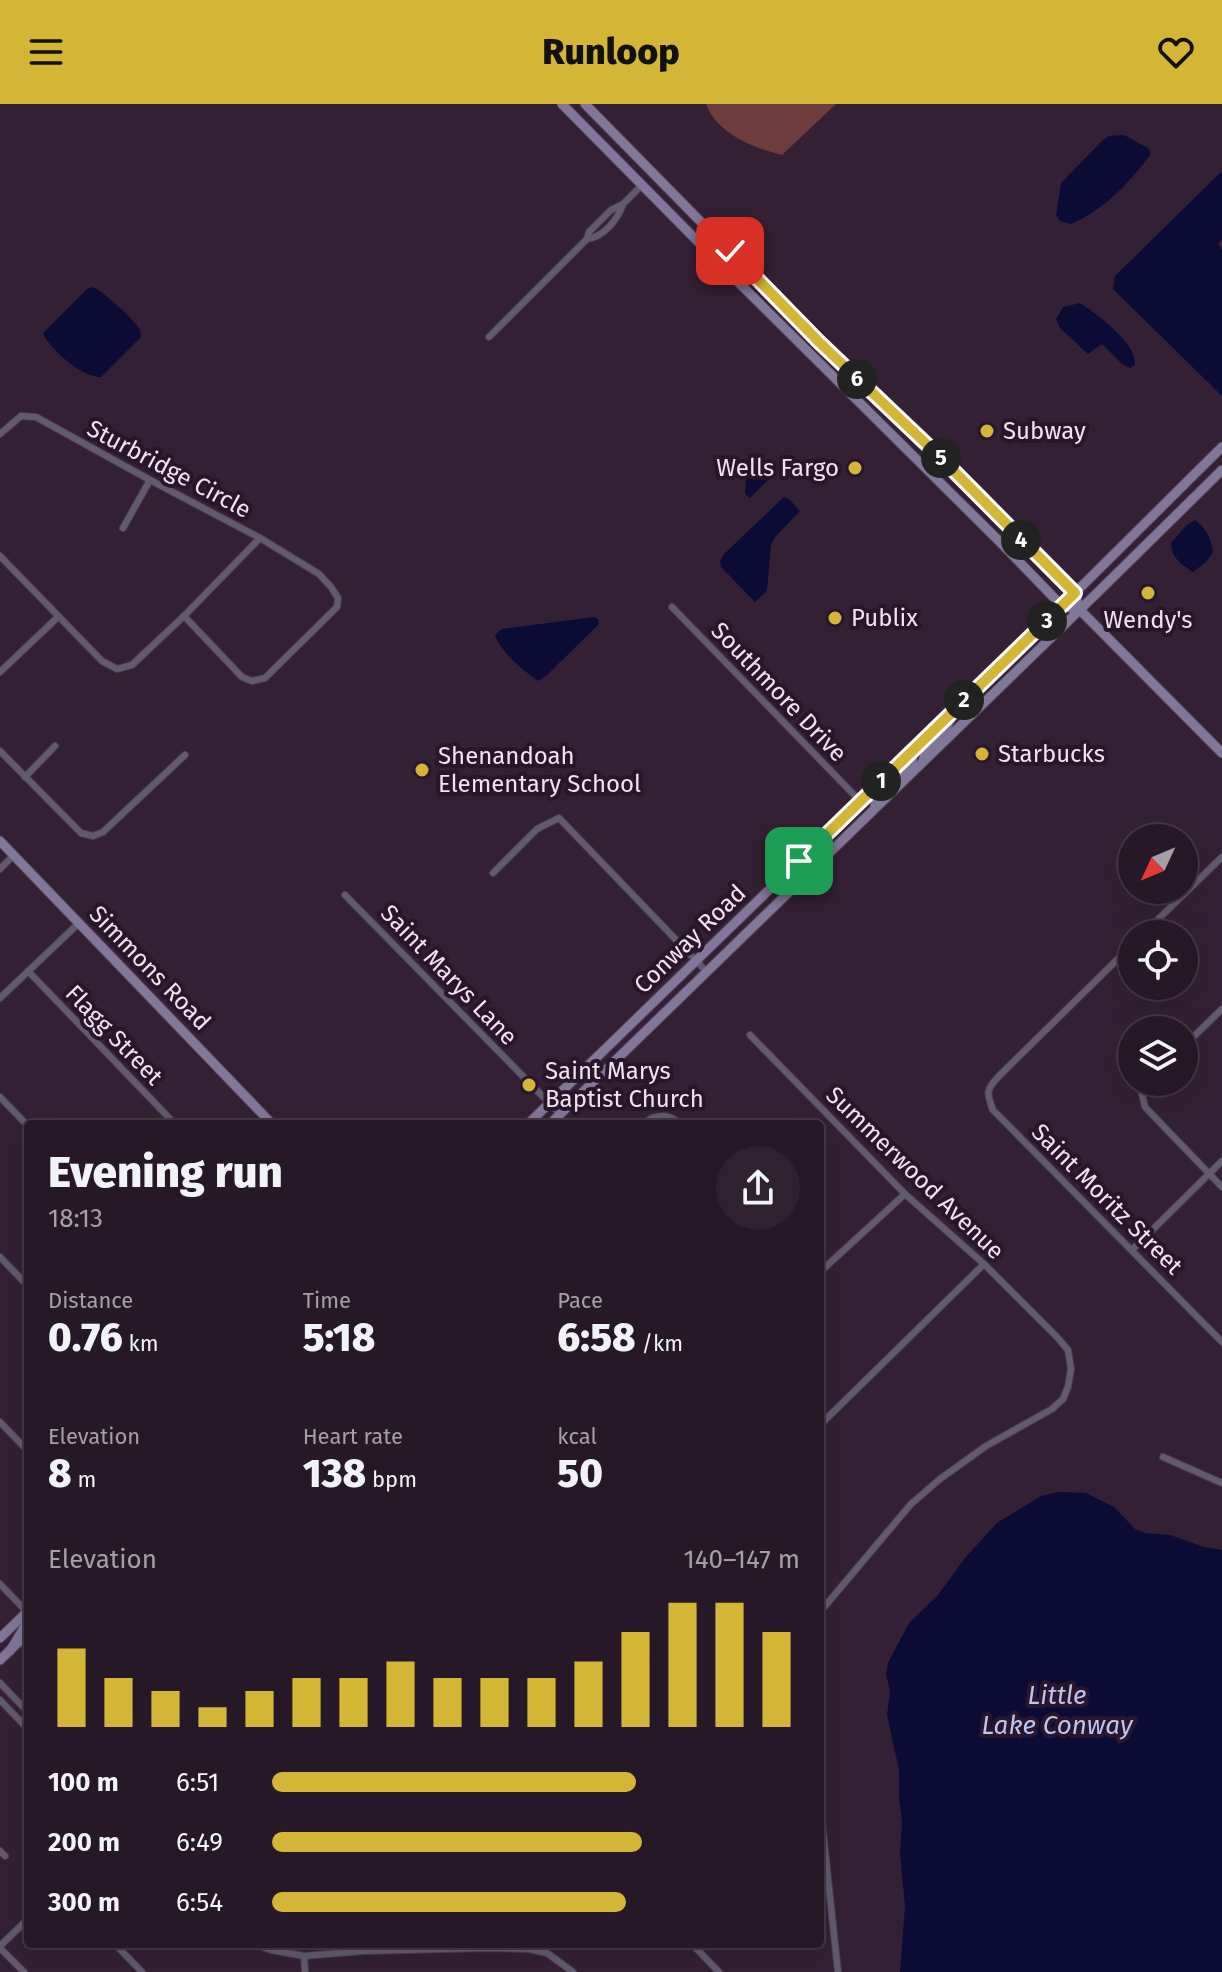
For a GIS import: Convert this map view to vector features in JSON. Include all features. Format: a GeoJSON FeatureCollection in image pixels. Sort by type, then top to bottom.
{"type":"FeatureCollection","features":[{"type":"Feature","properties":{"kind":"main road"},"geometry":{"type":"LineString","coordinates":[[562,104],[1062,606],[1080,610]]}},
{"type":"Feature","properties":{"kind":"main road"},"geometry":{"type":"LineString","coordinates":[[569,104],[600,133],[612,131]]}},
{"type":"Feature","properties":{"kind":"main road"},"geometry":{"type":"LineString","coordinates":[[585,104],[819,342],[940,457],[1075,593],[1080,610],[1222,753]]}},
{"type":"Feature","properties":{"kind":"main road"},"geometry":{"type":"LineString","coordinates":[[742,286],[757,294],[805,341],[819,342]]}},
{"type":"Feature","properties":{"kind":"main road"},"geometry":{"type":"LineString","coordinates":[[811,354],[829,357],[842,371],[853,375]]}},
{"type":"Feature","properties":{"kind":"main road","name":"Conway Road"},"geometry":{"type":"LineString","coordinates":[[532,1120],[1222,447]]}},
{"type":"Feature","properties":{"kind":"main road"},"geometry":{"type":"LineString","coordinates":[[1193,498],[1200,469]]}},
{"type":"Feature","properties":{"kind":"main road","name":"Conway Road"},"geometry":{"type":"LineString","coordinates":[[554,1120],[1222,470]]}},
{"type":"Feature","properties":{"kind":"main road"},"geometry":{"type":"LineString","coordinates":[[923,763],[927,746],[947,726],[956,708]]}},
{"type":"Feature","properties":{"kind":"main road"},"geometry":{"type":"LineString","coordinates":[[869,814],[881,794],[912,764],[913,750]]}},
{"type":"Feature","properties":{"kind":"main road","name":"Simmons Road"},"geometry":{"type":"LineString","coordinates":[[0,841],[268,1120]]}},
{"type":"Feature","properties":{"kind":"main road"},"geometry":{"type":"LineString","coordinates":[[0,1638],[24,1615]]}},
{"type":"Feature","properties":{"kind":"main road"},"geometry":{"type":"LineString","coordinates":[[10,1651],[24,1628]]}},
{"type":"Feature","properties":{"kind":"main road"},"geometry":{"type":"LineString","coordinates":[[0,1660],[24,1637]]}},
{"type":"Feature","properties":{"kind":"street"},"geometry":{"type":"LineString","coordinates":[[489,337],[587,239],[589,232],[611,210],[623,204],[642,185]]}},
{"type":"Feature","properties":{"kind":"street","name":"Sturbridge Circle"},"geometry":{"type":"LineString","coordinates":[[0,434],[21,416],[36,417],[260,538],[132,665],[117,669],[102,661],[0,556]]}},
{"type":"Feature","properties":{"kind":"street"},"geometry":{"type":"LineString","coordinates":[[123,528],[150,480]]}},
{"type":"Feature","properties":{"kind":"street"},"geometry":{"type":"LineString","coordinates":[[184,616],[242,677],[252,681],[265,678],[337,607],[338,598],[319,574],[260,538]]}},
{"type":"Feature","properties":{"kind":"street","name":"Southmore Drive"},"geometry":{"type":"LineString","coordinates":[[672,607],[860,801]]}},
{"type":"Feature","properties":{"kind":"street"},"geometry":{"type":"LineString","coordinates":[[0,672],[58,617]]}},
{"type":"Feature","properties":{"kind":"street"},"geometry":{"type":"LineString","coordinates":[[25,777],[55,746]]}},
{"type":"Feature","properties":{"kind":"street"},"geometry":{"type":"LineString","coordinates":[[0,751],[81,833],[93,836],[103,832],[185,755]]}},
{"type":"Feature","properties":{"kind":"street"},"geometry":{"type":"LineString","coordinates":[[493,873],[537,829],[559,818],[707,972]]}},
{"type":"Feature","properties":{"kind":"street"},"geometry":{"type":"LineString","coordinates":[[0,869],[14,855]]}},
{"type":"Feature","properties":{"kind":"street"},"geometry":{"type":"LineString","coordinates":[[1157,920],[1222,857]]}},
{"type":"Feature","properties":{"kind":"street"},"geometry":{"type":"LineString","coordinates":[[799,861],[820,863]]}},
{"type":"Feature","properties":{"kind":"street"},"geometry":{"type":"LineString","coordinates":[[799,861],[807,875]]}},
{"type":"Feature","properties":{"kind":"street","name":"Saint Marys Lane"},"geometry":{"type":"LineString","coordinates":[[345,895],[560,1114]]}},
{"type":"Feature","properties":{"kind":"street"},"geometry":{"type":"LineString","coordinates":[[0,998],[79,923]]}},
{"type":"Feature","properties":{"kind":"street","name":"Saint Moritz Street"},"geometry":{"type":"LineString","coordinates":[[1118,959],[988,1087],[988,1096],[993,1110],[1222,1342]]}},
{"type":"Feature","properties":{"kind":"street","name":"Flagg Street"},"geometry":{"type":"LineString","coordinates":[[28,971],[171,1120]]}},
{"type":"Feature","properties":{"kind":"street"},"geometry":{"type":"LineString","coordinates":[[1198,1032],[1222,1009]]}},
{"type":"Feature","properties":{"kind":"street","name":"Summerwood Avenue"},"geometry":{"type":"LineString","coordinates":[[750,1035],[905,1194],[984,1264],[1057,1337],[1068,1350],[1071,1369],[1063,1399],[1052,1409],[986,1446],[911,1504],[824,1607]]}},
{"type":"Feature","properties":{"kind":"street"},"geometry":{"type":"LineString","coordinates":[[1142,1096],[1145,1107],[1222,1187]]}},
{"type":"Feature","properties":{"kind":"street"},"geometry":{"type":"LineString","coordinates":[[0,1097],[24,1122]]}},
{"type":"Feature","properties":{"kind":"street"},"geometry":{"type":"LineString","coordinates":[[647,1120],[665,1115],[676,1120]]}},
{"type":"Feature","properties":{"kind":"street"},"geometry":{"type":"LineString","coordinates":[[1132,1250],[1222,1161]]}},
{"type":"Feature","properties":{"kind":"street"},"geometry":{"type":"LineString","coordinates":[[824,1268],[905,1194]]}},
{"type":"Feature","properties":{"kind":"street"},"geometry":{"type":"LineString","coordinates":[[0,1257],[24,1282]]}},
{"type":"Feature","properties":{"kind":"street"},"geometry":{"type":"LineString","coordinates":[[824,1421],[984,1264]]}},
{"type":"Feature","properties":{"kind":"street"},"geometry":{"type":"LineString","coordinates":[[0,1422],[24,1447]]}},
{"type":"Feature","properties":{"kind":"street"},"geometry":{"type":"LineString","coordinates":[[1163,1457],[1222,1483]]}},
{"type":"Feature","properties":{"kind":"street"},"geometry":{"type":"LineString","coordinates":[[0,1584],[24,1607]]}},
{"type":"Feature","properties":{"kind":"street"},"geometry":{"type":"LineString","coordinates":[[0,1683],[24,1708]]}},
{"type":"Feature","properties":{"kind":"street"},"geometry":{"type":"LineString","coordinates":[[0,1700],[24,1725]]}},
{"type":"Feature","properties":{"kind":"street"},"geometry":{"type":"LineString","coordinates":[[824,1872],[838,1972]]}},
{"type":"Feature","properties":{"kind":"street"},"geometry":{"type":"LineString","coordinates":[[24,1923],[0,1947],[24,1972]]}},
{"type":"Feature","properties":{"kind":"street"},"geometry":{"type":"LineString","coordinates":[[119,1948],[142,1972]]}},
{"type":"Feature","properties":{"kind":"street"},"geometry":{"type":"LineString","coordinates":[[266,1948],[304,1956],[364,1948]]}},
{"type":"Feature","properties":{"kind":"street"},"geometry":{"type":"LineString","coordinates":[[515,1948],[547,1953],[573,1972]]}},
{"type":"Feature","properties":{"kind":"street"},"geometry":{"type":"LineString","coordinates":[[696,1948],[719,1972]]}},
{"type":"Feature","properties":{"kind":"street"},"geometry":{"type":"LineString","coordinates":[[304,1956],[305,1972]]}},
{"type":"Feature","properties":{"kind":"shaded area"},"geometry":{"type":"Polygon","coordinates":[[[706,104],[836,104],[782,155],[749,144],[727,131],[711,115],[706,104]]]}},
{"type":"Feature","properties":{"kind":"water"},"geometry":{"type":"Polygon","coordinates":[[[1124,135],[1148,148],[1151,154],[1125,185],[1095,211],[1071,224],[1060,221],[1056,215],[1061,183],[1103,140],[1109,136],[1124,135]]]}},
{"type":"Feature","properties":{"kind":"water"},"geometry":{"type":"Polygon","coordinates":[[[1222,171],[1222,239],[1218,244],[1222,250],[1222,396],[1113,289],[1115,276],[1222,171]]]}},
{"type":"Feature","properties":{"kind":"water"},"geometry":{"type":"Polygon","coordinates":[[[93,287],[132,320],[141,337],[101,377],[85,373],[68,362],[43,333],[87,289],[93,287]]]}},
{"type":"Feature","properties":{"kind":"water"},"geometry":{"type":"Polygon","coordinates":[[[1080,303],[1123,339],[1134,356],[1135,365],[1130,368],[1122,364],[1102,344],[1088,354],[1060,328],[1056,319],[1063,307],[1080,303]]]}},
{"type":"Feature","properties":{"kind":"water"},"geometry":{"type":"Polygon","coordinates":[[[752,458],[757,458],[773,475],[750,498],[745,494],[747,466],[752,458]]]}},
{"type":"Feature","properties":{"kind":"water"},"geometry":{"type":"Polygon","coordinates":[[[784,497],[800,511],[771,545],[767,591],[755,602],[721,567],[720,561],[784,497]]]}},
{"type":"Feature","properties":{"kind":"water"},"geometry":{"type":"Polygon","coordinates":[[[1195,520],[1207,533],[1213,552],[1193,572],[1175,557],[1171,543],[1195,520]]]}},
{"type":"Feature","properties":{"kind":"water"},"geometry":{"type":"Polygon","coordinates":[[[594,617],[599,624],[538,681],[507,655],[495,635],[502,629],[594,617]]]}},
{"type":"Feature","properties":{"kind":"water","name":"Little Lake Conway"},"geometry":{"type":"Polygon","coordinates":[[[1059,1492],[1086,1493],[1114,1507],[1135,1529],[1145,1533],[1170,1535],[1222,1550],[1222,1972],[900,1972],[905,1906],[900,1853],[902,1823],[899,1770],[887,1715],[890,1691],[886,1674],[888,1663],[909,1623],[938,1595],[965,1558],[997,1523],[1041,1496],[1059,1492]]]}},
{"type":"Feature","properties":{"kind":"place","name":"Subway"},"geometry":{"type":"Point","coordinates":[987,431]}},
{"type":"Feature","properties":{"kind":"place","name":"Wells Fargo"},"geometry":{"type":"Point","coordinates":[855,468]}},
{"type":"Feature","properties":{"kind":"place","name":"Wendy's"},"geometry":{"type":"Point","coordinates":[1148,593]}},
{"type":"Feature","properties":{"kind":"place","name":"Publix"},"geometry":{"type":"Point","coordinates":[835,618]}},
{"type":"Feature","properties":{"kind":"place","name":"Starbucks"},"geometry":{"type":"Point","coordinates":[982,754]}},
{"type":"Feature","properties":{"kind":"place","name":"Shenandoah Elementary School"},"geometry":{"type":"Point","coordinates":[422,770]}},
{"type":"Feature","properties":{"kind":"place","name":"Saint Marys Baptist Church"},"geometry":{"type":"Point","coordinates":[529,1085]}},
{"type":"Feature","properties":{"kind":"route"},"geometry":{"type":"LineString","coordinates":[[730,251],[1075,593],[799,861]]}}]}
